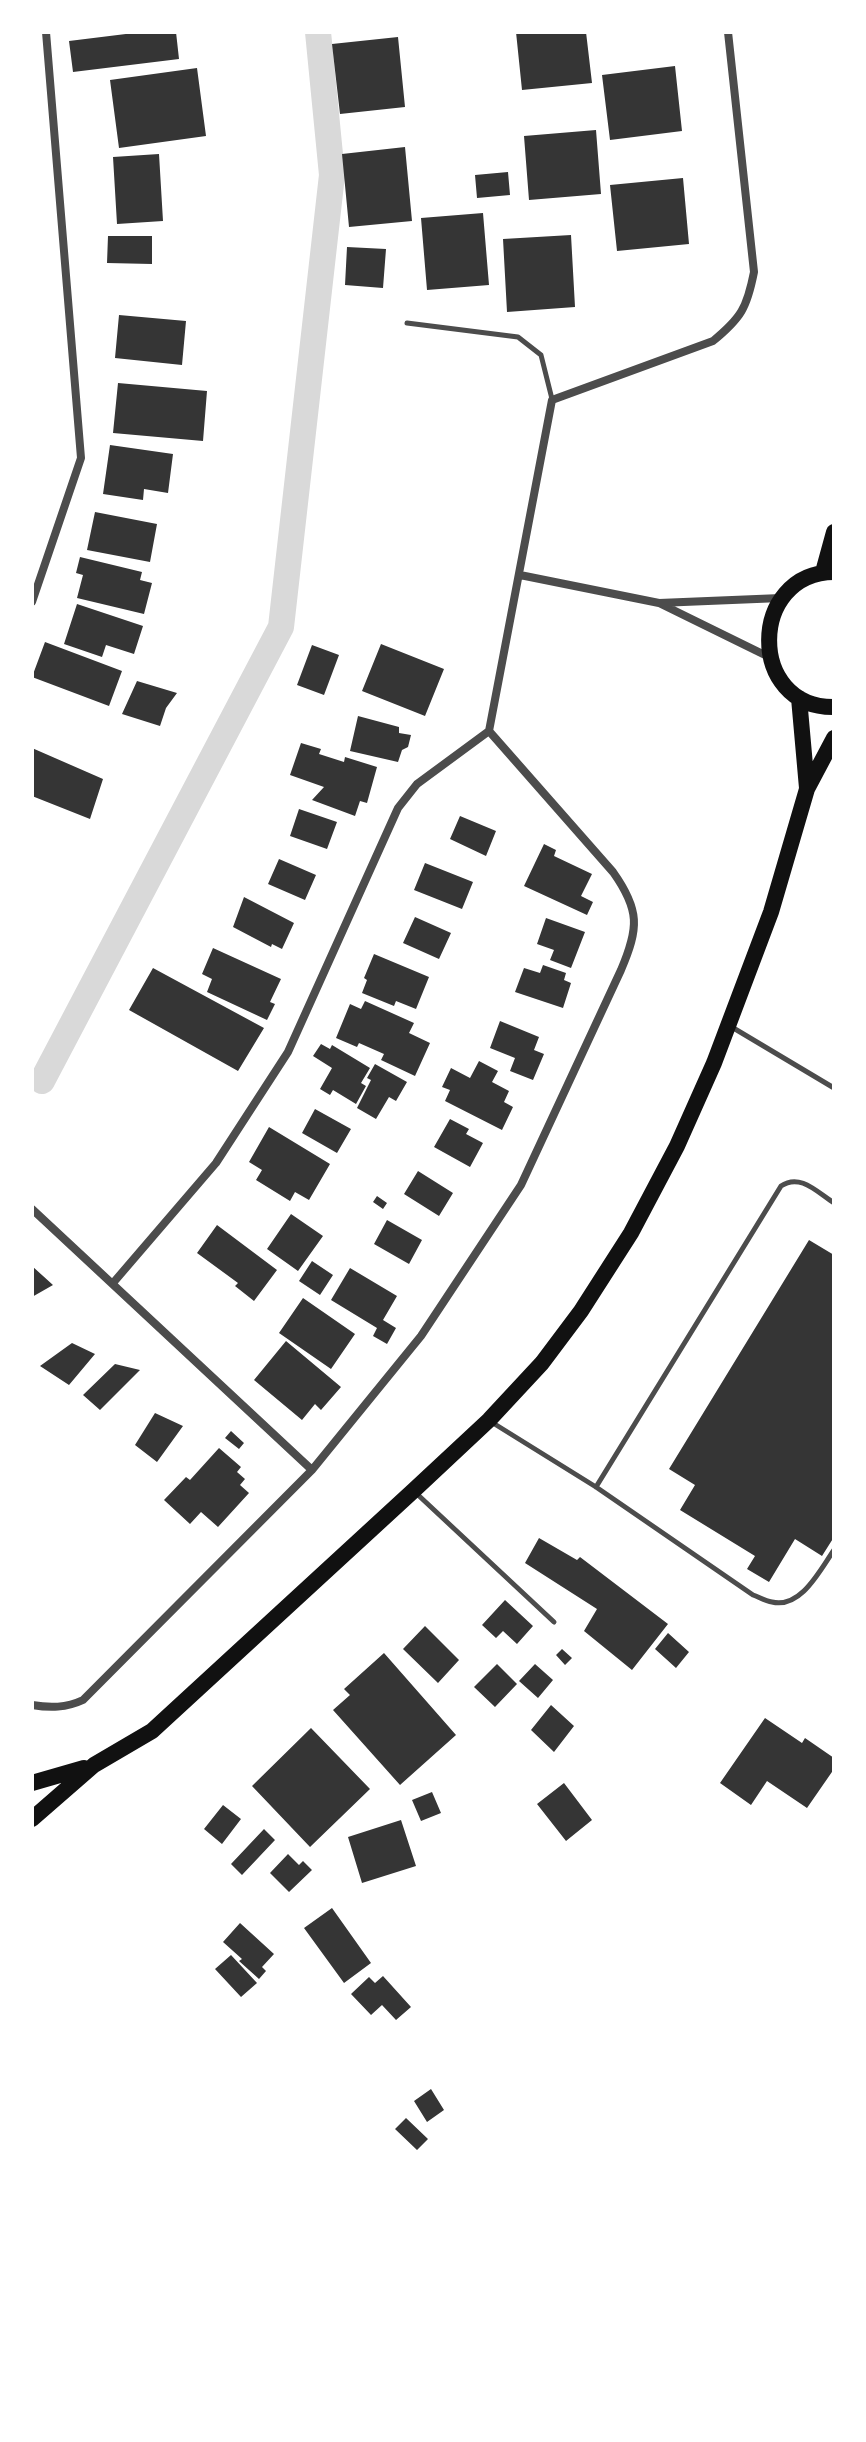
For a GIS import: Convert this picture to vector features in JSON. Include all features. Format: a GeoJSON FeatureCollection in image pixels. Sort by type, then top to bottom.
{"type":"FeatureCollection","features":[{"type":"Feature","properties":{"kind":"main road"},"geometry":{"type":"LineString","coordinates":[[834,532],[829,572],[799,581],[781,598],[768,626],[769,657],[780,680],[799,698],[822,707],[834,707]]}},
{"type":"Feature","properties":{"kind":"main road"},"geometry":{"type":"LineString","coordinates":[[799,698],[807,789]]}},
{"type":"Feature","properties":{"kind":"main road"},"geometry":{"type":"LineString","coordinates":[[32,1819],[94,1765],[152,1731],[413,1491],[489,1420],[542,1363],[581,1311],[631,1233],[677,1146],[729,1025],[771,912],[807,789],[834,738]]}},
{"type":"Feature","properties":{"kind":"main road"},"geometry":{"type":"LineString","coordinates":[[32,1783],[94,1765]]}},
{"type":"Feature","properties":{"kind":"street"},"geometry":{"type":"LineString","coordinates":[[32,602],[81,458],[46,32]]}},
{"type":"Feature","properties":{"kind":"street"},"geometry":{"type":"LineString","coordinates":[[113,1283],[216,1163],[288,1052],[398,808],[417,784],[489,731],[552,400],[713,341],[734,323],[748,299],[754,272],[728,32]]}},
{"type":"Feature","properties":{"kind":"street"},"geometry":{"type":"LineString","coordinates":[[520,575],[659,603],[781,598]]}},
{"type":"Feature","properties":{"kind":"street"},"geometry":{"type":"LineString","coordinates":[[659,603],[769,657]]}},
{"type":"Feature","properties":{"kind":"street"},"geometry":{"type":"LineString","coordinates":[[32,1705],[71,1705],[83,1700],[312,1470],[421,1336],[521,1185],[632,943],[634,916],[627,892],[613,872],[489,731]]}},
{"type":"Feature","properties":{"kind":"street"},"geometry":{"type":"LineString","coordinates":[[32,1209],[312,1470]]}},
{"type":"Feature","properties":{"kind":"lane"},"geometry":{"type":"LineString","coordinates":[[407,323],[518,337],[541,355],[552,400]]}},
{"type":"Feature","properties":{"kind":"lane"},"geometry":{"type":"LineString","coordinates":[[729,1025],[834,1088]]}},
{"type":"Feature","properties":{"kind":"lane"},"geometry":{"type":"LineString","coordinates":[[596,1487],[781,1186],[790,1179],[798,1180],[834,1203]]}},
{"type":"Feature","properties":{"kind":"lane"},"geometry":{"type":"LineString","coordinates":[[489,1420],[596,1487],[753,1595],[774,1603],[787,1602],[803,1593],[834,1550]]}},
{"type":"Feature","properties":{"kind":"lane"},"geometry":{"type":"LineString","coordinates":[[413,1491],[554,1622]]}},
{"type":"Feature","properties":{"kind":"building"},"geometry":{"type":"Polygon","coordinates":[[[142,32],[176,32],[179,59],[73,72],[69,41],[142,32]]]}},
{"type":"Feature","properties":{"kind":"building"},"geometry":{"type":"Polygon","coordinates":[[[516,32],[586,32],[592,83],[522,90],[516,32]]]}},
{"type":"Feature","properties":{"kind":"building"},"geometry":{"type":"Polygon","coordinates":[[[398,37],[405,107],[340,114],[332,44],[398,37]]]}},
{"type":"Feature","properties":{"kind":"building"},"geometry":{"type":"Polygon","coordinates":[[[675,66],[682,131],[610,140],[602,75],[675,66]]]}},
{"type":"Feature","properties":{"kind":"building"},"geometry":{"type":"Polygon","coordinates":[[[197,68],[206,136],[119,148],[110,80],[197,68]]]}},
{"type":"Feature","properties":{"kind":"building"},"geometry":{"type":"Polygon","coordinates":[[[596,130],[601,194],[529,200],[524,136],[596,130]]]}},
{"type":"Feature","properties":{"kind":"building"},"geometry":{"type":"Polygon","coordinates":[[[405,147],[412,221],[349,227],[342,154],[405,147]]]}},
{"type":"Feature","properties":{"kind":"building"},"geometry":{"type":"Polygon","coordinates":[[[159,154],[163,221],[117,224],[113,157],[159,154]]]}},
{"type":"Feature","properties":{"kind":"building"},"geometry":{"type":"Polygon","coordinates":[[[508,172],[510,195],[477,198],[475,175],[508,172]]]}},
{"type":"Feature","properties":{"kind":"building"},"geometry":{"type":"Polygon","coordinates":[[[683,178],[689,244],[617,251],[610,185],[683,178]]]}},
{"type":"Feature","properties":{"kind":"building"},"geometry":{"type":"Polygon","coordinates":[[[483,213],[489,285],[427,290],[421,218],[483,213]]]}},
{"type":"Feature","properties":{"kind":"building"},"geometry":{"type":"Polygon","coordinates":[[[571,235],[575,307],[507,312],[503,239],[571,235]]]}},
{"type":"Feature","properties":{"kind":"building"},"geometry":{"type":"Polygon","coordinates":[[[108,236],[152,236],[152,264],[107,263],[108,236]]]}},
{"type":"Feature","properties":{"kind":"building"},"geometry":{"type":"Polygon","coordinates":[[[347,247],[386,249],[383,288],[345,285],[347,247]]]}},
{"type":"Feature","properties":{"kind":"building"},"geometry":{"type":"Polygon","coordinates":[[[119,315],[186,321],[182,365],[115,358],[119,315]]]}},
{"type":"Feature","properties":{"kind":"building"},"geometry":{"type":"Polygon","coordinates":[[[118,383],[207,391],[203,441],[113,433],[118,383]]]}},
{"type":"Feature","properties":{"kind":"building"},"geometry":{"type":"Polygon","coordinates":[[[110,445],[173,454],[168,493],[144,489],[143,500],[103,494],[110,445]]]}},
{"type":"Feature","properties":{"kind":"building"},"geometry":{"type":"Polygon","coordinates":[[[95,512],[157,524],[150,562],[87,550],[95,512]]]}},
{"type":"Feature","properties":{"kind":"building"},"geometry":{"type":"Polygon","coordinates":[[[80,557],[142,572],[140,580],[152,583],[144,614],[77,598],[83,575],[76,573],[80,557]]]}},
{"type":"Feature","properties":{"kind":"building"},"geometry":{"type":"Polygon","coordinates":[[[77,604],[143,626],[134,654],[106,645],[102,657],[64,644],[77,604]]]}},
{"type":"Feature","properties":{"kind":"building"},"geometry":{"type":"Polygon","coordinates":[[[45,642],[122,671],[109,706],[32,677],[45,642]]]}},
{"type":"Feature","properties":{"kind":"building"},"geometry":{"type":"Polygon","coordinates":[[[381,644],[444,669],[425,716],[362,691],[381,644]]]}},
{"type":"Feature","properties":{"kind":"building"},"geometry":{"type":"Polygon","coordinates":[[[312,645],[339,655],[324,695],[297,685],[312,645]]]}},
{"type":"Feature","properties":{"kind":"building"},"geometry":{"type":"Polygon","coordinates":[[[137,681],[177,693],[166,708],[160,726],[122,714],[137,681]]]}},
{"type":"Feature","properties":{"kind":"building"},"geometry":{"type":"Polygon","coordinates":[[[358,716],[399,727],[399,733],[411,735],[408,747],[402,750],[398,762],[350,751],[358,716]]]}},
{"type":"Feature","properties":{"kind":"building"},"geometry":{"type":"Polygon","coordinates":[[[301,743],[321,749],[319,754],[344,762],[345,757],[377,767],[367,803],[360,801],[355,816],[312,800],[324,787],[290,775],[301,743]]]}},
{"type":"Feature","properties":{"kind":"building"},"geometry":{"type":"Polygon","coordinates":[[[32,748],[103,779],[90,819],[32,796],[32,748]]]}},
{"type":"Feature","properties":{"kind":"building"},"geometry":{"type":"Polygon","coordinates":[[[299,809],[337,822],[327,849],[290,836],[299,809]]]}},
{"type":"Feature","properties":{"kind":"building"},"geometry":{"type":"Polygon","coordinates":[[[460,816],[496,831],[486,856],[450,839],[460,816]]]}},
{"type":"Feature","properties":{"kind":"building"},"geometry":{"type":"Polygon","coordinates":[[[544,844],[556,850],[554,856],[592,874],[581,896],[593,902],[587,915],[524,886],[544,844]]]}},
{"type":"Feature","properties":{"kind":"building"},"geometry":{"type":"Polygon","coordinates":[[[279,859],[316,875],[305,900],[268,884],[279,859]]]}},
{"type":"Feature","properties":{"kind":"building"},"geometry":{"type":"Polygon","coordinates":[[[425,863],[473,882],[462,909],[414,890],[425,863]]]}},
{"type":"Feature","properties":{"kind":"building"},"geometry":{"type":"Polygon","coordinates":[[[244,897],[294,923],[282,949],[272,944],[271,947],[233,927],[244,897]]]}},
{"type":"Feature","properties":{"kind":"building"},"geometry":{"type":"Polygon","coordinates":[[[415,917],[451,933],[439,959],[403,943],[415,917]]]}},
{"type":"Feature","properties":{"kind":"building"},"geometry":{"type":"Polygon","coordinates":[[[546,918],[585,932],[571,968],[550,960],[554,950],[537,944],[546,918]]]}},
{"type":"Feature","properties":{"kind":"building"},"geometry":{"type":"Polygon","coordinates":[[[213,948],[281,979],[270,1002],[275,1004],[267,1020],[207,992],[212,979],[202,974],[213,948]]]}},
{"type":"Feature","properties":{"kind":"building"},"geometry":{"type":"Polygon","coordinates":[[[374,954],[429,977],[416,1009],[396,1001],[394,1006],[362,993],[367,980],[364,978],[374,954]]]}},
{"type":"Feature","properties":{"kind":"building"},"geometry":{"type":"Polygon","coordinates":[[[543,965],[566,973],[564,980],[571,983],[563,1008],[515,992],[524,968],[540,973],[543,965]]]}},
{"type":"Feature","properties":{"kind":"building"},"geometry":{"type":"Polygon","coordinates":[[[153,968],[264,1028],[238,1071],[129,1010],[153,968]]]}},
{"type":"Feature","properties":{"kind":"building"},"geometry":{"type":"Polygon","coordinates":[[[365,1001],[414,1023],[409,1033],[430,1043],[415,1076],[381,1060],[384,1054],[359,1043],[357,1047],[336,1038],[350,1004],[361,1009],[365,1001]]]}},
{"type":"Feature","properties":{"kind":"building"},"geometry":{"type":"Polygon","coordinates":[[[500,1021],[539,1037],[534,1050],[544,1054],[533,1080],[510,1071],[515,1058],[490,1048],[500,1021]]]}},
{"type":"Feature","properties":{"kind":"building"},"geometry":{"type":"Polygon","coordinates":[[[321,1044],[330,1049],[332,1045],[370,1068],[361,1083],[366,1086],[356,1104],[333,1090],[330,1095],[320,1089],[332,1068],[313,1056],[321,1044]]]}},
{"type":"Feature","properties":{"kind":"building"},"geometry":{"type":"Polygon","coordinates":[[[479,1061],[498,1071],[492,1082],[509,1091],[504,1102],[513,1107],[502,1130],[445,1101],[450,1090],[442,1087],[451,1068],[470,1078],[479,1061]]]}},
{"type":"Feature","properties":{"kind":"building"},"geometry":{"type":"Polygon","coordinates":[[[375,1064],[407,1082],[396,1101],[389,1097],[376,1119],[357,1108],[375,1064]]]}},
{"type":"Feature","properties":{"kind":"building"},"geometry":{"type":"Polygon","coordinates":[[[315,1109],[351,1129],[337,1153],[302,1133],[315,1109]]]}},
{"type":"Feature","properties":{"kind":"building"},"geometry":{"type":"Polygon","coordinates":[[[450,1119],[469,1129],[466,1134],[483,1143],[470,1167],[434,1147],[450,1119]]]}},
{"type":"Feature","properties":{"kind":"building"},"geometry":{"type":"Polygon","coordinates":[[[269,1127],[330,1164],[309,1200],[295,1192],[290,1201],[256,1180],[262,1170],[249,1162],[269,1127]]]}},
{"type":"Feature","properties":{"kind":"building"},"geometry":{"type":"Polygon","coordinates":[[[418,1171],[453,1193],[439,1216],[404,1194],[418,1171]]]}},
{"type":"Feature","properties":{"kind":"building"},"geometry":{"type":"Polygon","coordinates":[[[377,1196],[387,1203],[383,1209],[373,1202],[377,1196]]]}},
{"type":"Feature","properties":{"kind":"building"},"geometry":{"type":"Polygon","coordinates":[[[291,1214],[323,1236],[298,1271],[267,1249],[291,1214]]]}},
{"type":"Feature","properties":{"kind":"building"},"geometry":{"type":"Polygon","coordinates":[[[387,1220],[422,1240],[409,1264],[374,1244],[387,1220]]]}},
{"type":"Feature","properties":{"kind":"building"},"geometry":{"type":"Polygon","coordinates":[[[217,1225],[277,1270],[254,1301],[235,1286],[238,1283],[197,1253],[217,1225]]]}},
{"type":"Feature","properties":{"kind":"building"},"geometry":{"type":"Polygon","coordinates":[[[809,1240],[834,1255],[834,1537],[822,1556],[795,1539],[769,1582],[747,1569],[755,1556],[680,1510],[695,1485],[669,1469],[809,1240]]]}},
{"type":"Feature","properties":{"kind":"building"},"geometry":{"type":"Polygon","coordinates":[[[312,1261],[333,1275],[320,1295],[299,1281],[312,1261]]]}},
{"type":"Feature","properties":{"kind":"building"},"geometry":{"type":"Polygon","coordinates":[[[32,1266],[53,1285],[32,1297],[32,1266]]]}},
{"type":"Feature","properties":{"kind":"building"},"geometry":{"type":"Polygon","coordinates":[[[350,1268],[397,1296],[383,1320],[396,1328],[387,1344],[373,1336],[377,1328],[331,1300],[350,1268]]]}},
{"type":"Feature","properties":{"kind":"building"},"geometry":{"type":"Polygon","coordinates":[[[303,1298],[355,1334],[331,1369],[279,1333],[303,1298]]]}},
{"type":"Feature","properties":{"kind":"building"},"geometry":{"type":"Polygon","coordinates":[[[286,1341],[341,1387],[321,1410],[315,1404],[302,1420],[254,1380],[286,1341]]]}},
{"type":"Feature","properties":{"kind":"building"},"geometry":{"type":"Polygon","coordinates":[[[72,1343],[95,1354],[69,1385],[40,1366],[72,1343]]]}},
{"type":"Feature","properties":{"kind":"building"},"geometry":{"type":"Polygon","coordinates":[[[115,1364],[140,1370],[100,1410],[83,1395],[115,1364]]]}},
{"type":"Feature","properties":{"kind":"building"},"geometry":{"type":"Polygon","coordinates":[[[155,1413],[183,1426],[157,1462],[135,1445],[155,1413]]]}},
{"type":"Feature","properties":{"kind":"building"},"geometry":{"type":"Polygon","coordinates":[[[231,1431],[244,1443],[239,1449],[225,1438],[231,1431]]]}},
{"type":"Feature","properties":{"kind":"building"},"geometry":{"type":"Polygon","coordinates":[[[219,1448],[241,1467],[237,1472],[245,1479],[240,1485],[249,1493],[218,1527],[201,1512],[190,1524],[164,1500],[186,1477],[190,1480],[219,1448]]]}},
{"type":"Feature","properties":{"kind":"building"},"geometry":{"type":"Polygon","coordinates":[[[539,1538],[577,1560],[580,1557],[668,1624],[632,1670],[584,1631],[597,1609],[525,1563],[539,1538]]]}},
{"type":"Feature","properties":{"kind":"building"},"geometry":{"type":"Polygon","coordinates":[[[505,1600],[533,1626],[517,1644],[503,1631],[496,1638],[482,1625],[505,1600]]]}},
{"type":"Feature","properties":{"kind":"building"},"geometry":{"type":"Polygon","coordinates":[[[425,1626],[459,1660],[438,1683],[403,1649],[425,1626]]]}},
{"type":"Feature","properties":{"kind":"building"},"geometry":{"type":"Polygon","coordinates":[[[668,1633],[689,1652],[676,1668],[655,1649],[668,1633]]]}},
{"type":"Feature","properties":{"kind":"building"},"geometry":{"type":"Polygon","coordinates":[[[562,1649],[572,1658],[565,1665],[556,1655],[562,1649]]]}},
{"type":"Feature","properties":{"kind":"building"},"geometry":{"type":"Polygon","coordinates":[[[384,1653],[456,1735],[400,1785],[333,1710],[350,1695],[344,1689],[384,1653]]]}},
{"type":"Feature","properties":{"kind":"building"},"geometry":{"type":"Polygon","coordinates":[[[497,1664],[517,1684],[495,1707],[474,1687],[497,1664]]]}},
{"type":"Feature","properties":{"kind":"building"},"geometry":{"type":"Polygon","coordinates":[[[535,1664],[553,1680],[538,1698],[519,1681],[535,1664]]]}},
{"type":"Feature","properties":{"kind":"building"},"geometry":{"type":"Polygon","coordinates":[[[551,1705],[574,1726],[554,1752],[531,1730],[551,1705]]]}},
{"type":"Feature","properties":{"kind":"building"},"geometry":{"type":"Polygon","coordinates":[[[765,1718],[802,1743],[805,1738],[834,1758],[834,1769],[807,1808],[767,1781],[751,1805],[720,1783],[765,1718]]]}},
{"type":"Feature","properties":{"kind":"building"},"geometry":{"type":"Polygon","coordinates":[[[311,1728],[370,1789],[310,1847],[252,1786],[311,1728]]]}},
{"type":"Feature","properties":{"kind":"building"},"geometry":{"type":"Polygon","coordinates":[[[564,1783],[592,1820],[566,1841],[537,1804],[564,1783]]]}},
{"type":"Feature","properties":{"kind":"building"},"geometry":{"type":"Polygon","coordinates":[[[432,1792],[441,1813],[421,1821],[412,1800],[432,1792]]]}},
{"type":"Feature","properties":{"kind":"building"},"geometry":{"type":"Polygon","coordinates":[[[223,1805],[241,1819],[222,1844],[204,1829],[223,1805]]]}},
{"type":"Feature","properties":{"kind":"building"},"geometry":{"type":"Polygon","coordinates":[[[401,1820],[416,1866],[362,1883],[348,1837],[401,1820]]]}},
{"type":"Feature","properties":{"kind":"building"},"geometry":{"type":"Polygon","coordinates":[[[264,1829],[275,1840],[242,1875],[231,1864],[264,1829]]]}},
{"type":"Feature","properties":{"kind":"building"},"geometry":{"type":"Polygon","coordinates":[[[288,1854],[299,1865],[303,1861],[312,1870],[289,1892],[270,1873],[288,1854]]]}},
{"type":"Feature","properties":{"kind":"building"},"geometry":{"type":"Polygon","coordinates":[[[332,1908],[371,1963],[344,1983],[304,1928],[332,1908]]]}},
{"type":"Feature","properties":{"kind":"building"},"geometry":{"type":"Polygon","coordinates":[[[240,1923],[274,1954],[262,1967],[266,1971],[259,1979],[223,1942],[240,1923]]]}},
{"type":"Feature","properties":{"kind":"building"},"geometry":{"type":"Polygon","coordinates":[[[231,1955],[257,1983],[241,1997],[215,1969],[231,1955]]]}},
{"type":"Feature","properties":{"kind":"building"},"geometry":{"type":"Polygon","coordinates":[[[383,1976],[411,2007],[396,2020],[382,2005],[371,2015],[351,1994],[369,1977],[375,1983],[383,1976]]]}},
{"type":"Feature","properties":{"kind":"building"},"geometry":{"type":"Polygon","coordinates":[[[431,2089],[444,2110],[427,2122],[414,2101],[431,2089]]]}},
{"type":"Feature","properties":{"kind":"building"},"geometry":{"type":"Polygon","coordinates":[[[406,2118],[428,2139],[417,2150],[395,2129],[406,2118]]]}},
{"type":"Feature","properties":{"kind":"waterway"},"geometry":{"type":"LineString","coordinates":[[42,1081],[281,627],[332,175],[318,32]]}}]}
